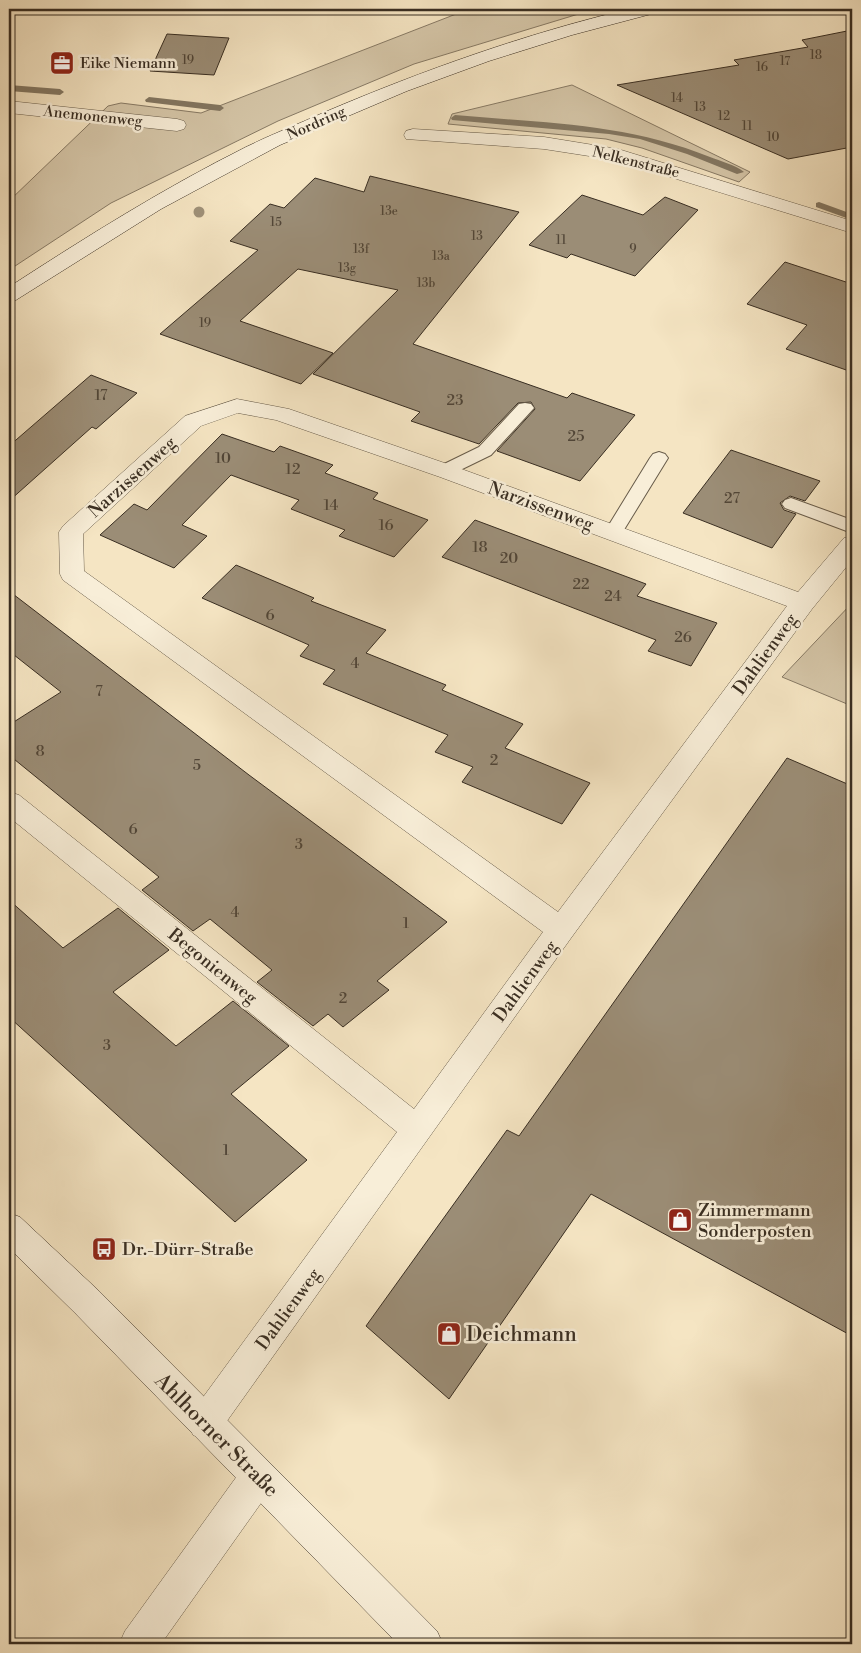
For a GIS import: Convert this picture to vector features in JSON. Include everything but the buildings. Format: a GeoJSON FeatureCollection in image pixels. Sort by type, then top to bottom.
{"type":"FeatureCollection","features":[{"type":"Feature","properties":{"kind":"street","name":"Nordring"},"geometry":{"type":"LineString","coordinates":[[9,296],[104,234],[254,150],[370,99],[489,55],[601,20],[649,9]]}},
{"type":"Feature","properties":{"kind":"street","name":"Anemonenweg"},"geometry":{"type":"LineString","coordinates":[[9,107],[177,125]]}},
{"type":"Feature","properties":{"kind":"street","name":"Nelkenstraße"},"geometry":{"type":"LineString","coordinates":[[413,135],[544,143],[618,154],[852,227]]}},
{"type":"Feature","properties":{"kind":"street","name":"Narzissenweg"},"geometry":{"type":"LineString","coordinates":[[561,930],[72,574],[71,532],[193,421],[237,406],[281,414],[444,471],[803,603]]}},
{"type":"Feature","properties":{"kind":"street","name":"Dahlienweg"},"geometry":{"type":"LineString","coordinates":[[205,1423],[561,930],[803,603],[852,544]]}},
{"type":"Feature","properties":{"kind":"street","name":"Begonienweg"},"geometry":{"type":"LineString","coordinates":[[9,802],[417,1130]]}},
{"type":"Feature","properties":{"kind":"street","name":"Ahlhorner Straße"},"geometry":{"type":"LineString","coordinates":[[9,1227],[87,1302],[424,1644]]}},
{"type":"Feature","properties":{"kind":"street"},"geometry":{"type":"LineString","coordinates":[[138,1644],[258,1477]]}},
{"type":"Feature","properties":{"kind":"lane"},"geometry":{"type":"LineString","coordinates":[[444,471],[485,451],[525,408]]}},
{"type":"Feature","properties":{"kind":"lane"},"geometry":{"type":"LineString","coordinates":[[613,533],[659,458]]}},
{"type":"Feature","properties":{"kind":"lane"},"geometry":{"type":"LineString","coordinates":[[791,504],[852,527]]}},
{"type":"Feature","properties":{"kind":"shaded area"},"geometry":{"type":"Polygon","coordinates":[[[469,9],[595,9],[414,64],[278,121],[111,203],[9,270],[9,201],[108,106],[121,103],[201,113],[469,9]]]}},
{"type":"Feature","properties":{"kind":"shaded area"},"geometry":{"type":"Polygon","coordinates":[[[572,85],[750,172],[739,182],[642,148],[606,139],[448,124],[452,114],[572,85]]]}},
{"type":"Feature","properties":{"kind":"shaded area"},"geometry":{"type":"Polygon","coordinates":[[[852,603],[852,706],[782,677],[852,603]]]}},
{"type":"Feature","properties":{"kind":"waterway"},"geometry":{"type":"LineString","coordinates":[[9,88],[60,92]]}},
{"type":"Feature","properties":{"kind":"waterway"},"geometry":{"type":"LineString","coordinates":[[149,100],[220,108]]}},
{"type":"Feature","properties":{"kind":"waterway"},"geometry":{"type":"LineString","coordinates":[[455,118],[609,131],[641,137],[690,152],[740,172]]}},
{"type":"Feature","properties":{"kind":"waterway"},"geometry":{"type":"LineString","coordinates":[[819,205],[852,217]]}},
{"type":"Feature","properties":{"kind":"place","name":"Eike Niemann"},"geometry":{"type":"Point","coordinates":[62,63]}},
{"type":"Feature","properties":{"kind":"place","name":"Zimmermann Sonderposten"},"geometry":{"type":"Point","coordinates":[680,1220]}},
{"type":"Feature","properties":{"kind":"place","name":"Dr.-Dürr-Straße"},"geometry":{"type":"Point","coordinates":[104,1249]}},
{"type":"Feature","properties":{"kind":"place","name":"Deichmann"},"geometry":{"type":"Point","coordinates":[449,1334]}}]}
